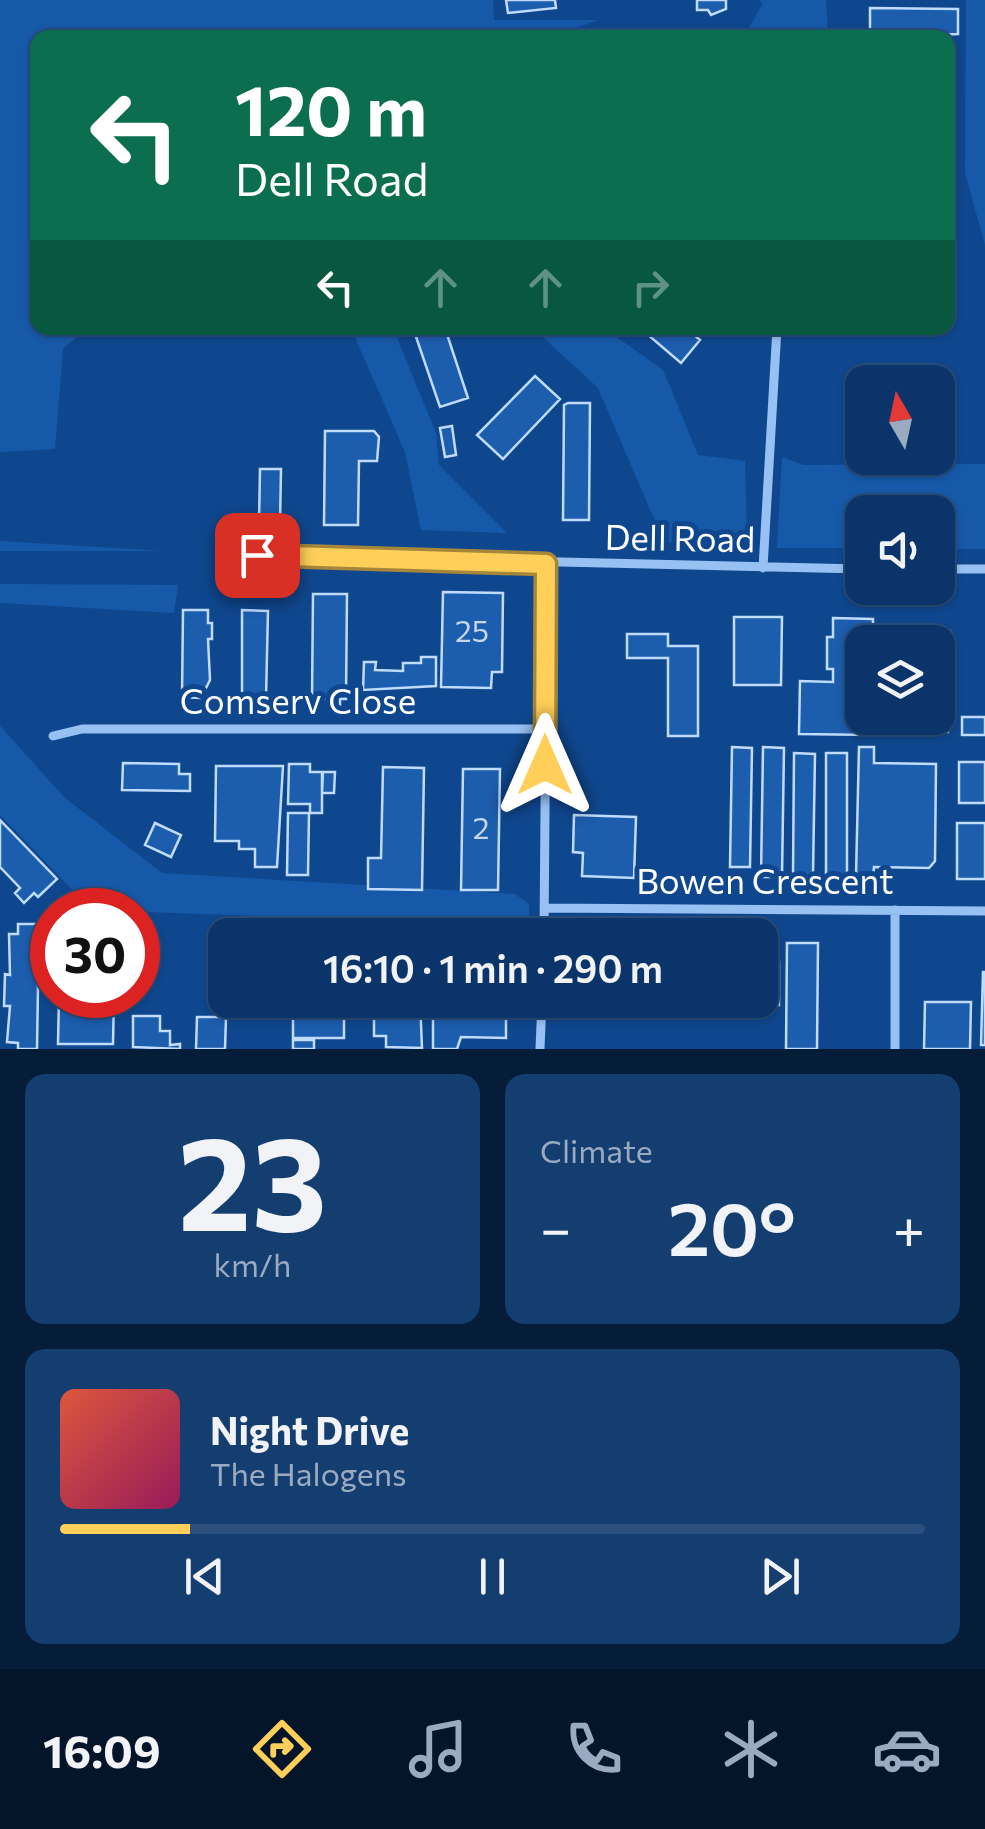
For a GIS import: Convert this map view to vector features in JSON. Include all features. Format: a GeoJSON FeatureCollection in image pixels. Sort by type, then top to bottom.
{"type":"FeatureCollection","features":[{"type":"Feature","properties":{"kind":"street"},"geometry":{"type":"LineString","coordinates":[[763,568],[777,335]]}},
{"type":"Feature","properties":{"kind":"street","name":"Dell Road"},"geometry":{"type":"LineString","coordinates":[[257,555],[845,568]]}},
{"type":"Feature","properties":{"kind":"street"},"geometry":{"type":"LineString","coordinates":[[545,918],[546,564]]}},
{"type":"Feature","properties":{"kind":"street"},"geometry":{"type":"LineString","coordinates":[[955,569],[985,569]]}},
{"type":"Feature","properties":{"kind":"street","name":"Comserv Close"},"geometry":{"type":"LineString","coordinates":[[52,736],[82,729],[545,729]]}},
{"type":"Feature","properties":{"kind":"street","name":"Bowen Crescent"},"geometry":{"type":"LineString","coordinates":[[545,908],[985,910]]}},
{"type":"Feature","properties":{"kind":"street"},"geometry":{"type":"LineString","coordinates":[[895,910],[895,1049]]}},
{"type":"Feature","properties":{"kind":"street"},"geometry":{"type":"LineString","coordinates":[[540,1049],[541,1018]]}},
{"type":"Feature","properties":{"kind":"shaded area"},"geometry":{"type":"Polygon","coordinates":[[[0,0],[493,0],[494,20],[598,20],[570,30],[30,30],[30,335],[79,335],[63,349],[55,449],[0,452],[0,0]]]}},
{"type":"Feature","properties":{"kind":"shaded area"},"geometry":{"type":"Polygon","coordinates":[[[760,0],[826,0],[828,30],[748,30],[762,5],[760,0]]]}},
{"type":"Feature","properties":{"kind":"shaded area"},"geometry":{"type":"Polygon","coordinates":[[[966,0],[985,0],[985,245],[965,173],[966,0]]]}},
{"type":"Feature","properties":{"kind":"shaded area"},"geometry":{"type":"Polygon","coordinates":[[[354,335],[396,335],[436,433],[439,465],[507,533],[421,530],[405,452],[354,335]]]}},
{"type":"Feature","properties":{"kind":"shaded area"},"geometry":{"type":"Polygon","coordinates":[[[541,335],[614,335],[663,370],[698,455],[745,461],[747,534],[711,545],[664,542],[598,388],[541,335]]]}},
{"type":"Feature","properties":{"kind":"shaded area"},"geometry":{"type":"Polygon","coordinates":[[[782,457],[803,465],[845,465],[845,475],[955,475],[955,464],[985,464],[985,549],[955,549],[955,495],[845,495],[845,548],[777,548],[782,457]]]}},
{"type":"Feature","properties":{"kind":"shaded area"},"geometry":{"type":"Polygon","coordinates":[[[0,541],[163,551],[0,551],[0,541]]]}},
{"type":"Feature","properties":{"kind":"shaded area"},"geometry":{"type":"Polygon","coordinates":[[[0,584],[178,585],[174,613],[0,603],[0,584]]]}},
{"type":"Feature","properties":{"kind":"shaded area"},"geometry":{"type":"Polygon","coordinates":[[[0,726],[65,798],[162,873],[515,894],[529,904],[529,918],[310,918],[160,912],[160,888],[71,888],[0,815],[0,726]]]}},
{"type":"Feature","properties":{"kind":"building"},"geometry":{"type":"Polygon","coordinates":[[[506,0],[555,0],[556,8],[508,13],[506,0]]]}},
{"type":"Feature","properties":{"kind":"building"},"geometry":{"type":"Polygon","coordinates":[[[697,0],[726,0],[726,9],[711,15],[708,10],[697,10],[697,0]]]}},
{"type":"Feature","properties":{"kind":"building"},"geometry":{"type":"Polygon","coordinates":[[[870,8],[958,9],[958,34],[955,30],[870,30],[870,8]]]}},
{"type":"Feature","properties":{"kind":"building"},"geometry":{"type":"Polygon","coordinates":[[[415,335],[447,335],[468,398],[440,407],[415,335]]]}},
{"type":"Feature","properties":{"kind":"building"},"geometry":{"type":"Polygon","coordinates":[[[648,335],[694,335],[700,340],[681,363],[648,335]]]}},
{"type":"Feature","properties":{"kind":"building"},"geometry":{"type":"Polygon","coordinates":[[[535,376],[560,399],[503,459],[477,435],[535,376]]]}},
{"type":"Feature","properties":{"kind":"building"},"geometry":{"type":"Polygon","coordinates":[[[590,403],[589,520],[563,520],[564,405],[590,403]]]}},
{"type":"Feature","properties":{"kind":"building"},"geometry":{"type":"Polygon","coordinates":[[[452,426],[456,455],[445,457],[440,428],[452,426]]]}},
{"type":"Feature","properties":{"kind":"building"},"geometry":{"type":"Polygon","coordinates":[[[325,431],[374,431],[379,437],[377,461],[359,461],[358,525],[324,525],[325,431]]]}},
{"type":"Feature","properties":{"kind":"building"},"geometry":{"type":"Polygon","coordinates":[[[260,469],[281,469],[280,525],[259,525],[260,469]]]}},
{"type":"Feature","properties":{"kind":"building"},"geometry":{"type":"Polygon","coordinates":[[[443,592],[503,593],[502,672],[492,672],[491,688],[441,687],[443,592]]]}},
{"type":"Feature","properties":{"kind":"building"},"geometry":{"type":"Polygon","coordinates":[[[313,594],[347,594],[346,699],[340,699],[340,706],[331,706],[331,699],[312,699],[313,594]]]}},
{"type":"Feature","properties":{"kind":"building"},"geometry":{"type":"Polygon","coordinates":[[[183,610],[208,610],[208,623],[212,623],[212,639],[208,639],[210,680],[201,698],[182,697],[183,610]]]}},
{"type":"Feature","properties":{"kind":"building"},"geometry":{"type":"Polygon","coordinates":[[[242,610],[268,611],[266,698],[247,698],[242,692],[242,610]]]}},
{"type":"Feature","properties":{"kind":"building"},"geometry":{"type":"Polygon","coordinates":[[[734,617],[782,617],[781,685],[734,685],[734,617]]]}},
{"type":"Feature","properties":{"kind":"building"},"geometry":{"type":"Polygon","coordinates":[[[833,618],[873,619],[873,625],[845,625],[845,735],[799,734],[800,681],[833,682],[833,669],[827,669],[827,637],[833,637],[833,618]]]}},
{"type":"Feature","properties":{"kind":"building"},"geometry":{"type":"Polygon","coordinates":[[[627,634],[668,634],[668,646],[698,646],[698,736],[668,736],[668,658],[627,658],[627,634]]]}},
{"type":"Feature","properties":{"kind":"building"},"geometry":{"type":"Polygon","coordinates":[[[421,657],[436,657],[436,686],[363,690],[364,662],[376,662],[375,670],[403,671],[403,663],[421,663],[421,657]]]}},
{"type":"Feature","properties":{"kind":"building"},"geometry":{"type":"Polygon","coordinates":[[[962,717],[985,717],[985,735],[962,735],[962,717]]]}},
{"type":"Feature","properties":{"kind":"building"},"geometry":{"type":"Polygon","coordinates":[[[732,747],[752,748],[750,867],[730,867],[732,747]]]}},
{"type":"Feature","properties":{"kind":"building"},"geometry":{"type":"Polygon","coordinates":[[[763,747],[784,748],[782,877],[761,877],[763,747]]]}},
{"type":"Feature","properties":{"kind":"building"},"geometry":{"type":"Polygon","coordinates":[[[859,747],[874,747],[874,763],[936,764],[935,861],[929,868],[874,867],[873,876],[856,876],[859,747]]]}},
{"type":"Feature","properties":{"kind":"building"},"geometry":{"type":"Polygon","coordinates":[[[794,753],[815,754],[813,875],[793,875],[794,753]]]}},
{"type":"Feature","properties":{"kind":"building"},"geometry":{"type":"Polygon","coordinates":[[[826,753],[847,753],[847,876],[826,876],[826,753]]]}},
{"type":"Feature","properties":{"kind":"building"},"geometry":{"type":"Polygon","coordinates":[[[959,762],[985,762],[985,803],[959,803],[959,762]]]}},
{"type":"Feature","properties":{"kind":"building"},"geometry":{"type":"Polygon","coordinates":[[[123,763],[179,764],[179,774],[190,774],[190,791],[122,790],[123,763]]]}},
{"type":"Feature","properties":{"kind":"building"},"geometry":{"type":"Polygon","coordinates":[[[289,764],[310,764],[310,772],[322,772],[322,813],[310,813],[310,804],[288,804],[289,764]]]}},
{"type":"Feature","properties":{"kind":"building"},"geometry":{"type":"Polygon","coordinates":[[[216,766],[283,766],[277,867],[255,867],[255,849],[239,849],[239,841],[215,841],[216,766]]]}},
{"type":"Feature","properties":{"kind":"building"},"geometry":{"type":"Polygon","coordinates":[[[383,767],[424,768],[422,890],[368,889],[368,858],[381,858],[383,767]]]}},
{"type":"Feature","properties":{"kind":"building"},"geometry":{"type":"Polygon","coordinates":[[[463,769],[500,769],[498,890],[461,890],[463,769]]]}},
{"type":"Feature","properties":{"kind":"building"},"geometry":{"type":"Polygon","coordinates":[[[323,772],[335,772],[334,793],[322,793],[323,772]]]}},
{"type":"Feature","properties":{"kind":"building"},"geometry":{"type":"Polygon","coordinates":[[[288,813],[309,813],[308,875],[287,875],[288,813]]]}},
{"type":"Feature","properties":{"kind":"building"},"geometry":{"type":"Polygon","coordinates":[[[574,815],[636,817],[634,878],[582,876],[583,853],[573,852],[574,815]]]}},
{"type":"Feature","properties":{"kind":"building"},"geometry":{"type":"Polygon","coordinates":[[[0,820],[57,879],[48,888],[30,888],[30,897],[24,903],[15,893],[20,888],[0,867],[0,820]]]}},
{"type":"Feature","properties":{"kind":"building"},"geometry":{"type":"Polygon","coordinates":[[[155,823],[181,835],[171,857],[145,845],[155,823]]]}},
{"type":"Feature","properties":{"kind":"building"},"geometry":{"type":"Polygon","coordinates":[[[957,823],[985,823],[985,879],[957,879],[957,823]]]}},
{"type":"Feature","properties":{"kind":"building"},"geometry":{"type":"Polygon","coordinates":[[[18,924],[30,924],[30,1018],[37,1018],[37,1049],[18,1049],[18,1043],[7,1042],[10,1006],[4,1006],[5,974],[10,975],[9,934],[18,934],[18,924]]]}},
{"type":"Feature","properties":{"kind":"building"},"geometry":{"type":"Polygon","coordinates":[[[787,943],[818,943],[817,1049],[786,1049],[787,943]]]}},
{"type":"Feature","properties":{"kind":"building"},"geometry":{"type":"Polygon","coordinates":[[[983,972],[985,1045],[981,1045],[983,972]]]}},
{"type":"Feature","properties":{"kind":"building"},"geometry":{"type":"Polygon","coordinates":[[[925,1002],[971,1002],[970,1049],[924,1049],[925,1002]]]}},
{"type":"Feature","properties":{"kind":"building"},"geometry":{"type":"Polygon","coordinates":[[[197,1017],[226,1018],[225,1049],[196,1049],[197,1017]]]}},
{"type":"Feature","properties":{"kind":"building"},"geometry":{"type":"Polygon","coordinates":[[[59,1018],[114,1018],[113,1044],[58,1044],[59,1018]]]}},
{"type":"Feature","properties":{"kind":"building"},"geometry":{"type":"Polygon","coordinates":[[[133,1018],[160,1018],[160,1031],[170,1031],[170,1045],[180,1044],[180,1049],[133,1047],[133,1018]]]}},
{"type":"Feature","properties":{"kind":"building"},"geometry":{"type":"Polygon","coordinates":[[[293,1018],[344,1018],[344,1038],[293,1038],[293,1018]]]}},
{"type":"Feature","properties":{"kind":"building"},"geometry":{"type":"Polygon","coordinates":[[[374,1018],[421,1018],[422,1048],[386,1047],[386,1036],[374,1036],[374,1018]]]}},
{"type":"Feature","properties":{"kind":"building"},"geometry":{"type":"Polygon","coordinates":[[[433,1018],[506,1018],[506,1038],[461,1037],[457,1049],[433,1049],[433,1018]]]}},
{"type":"Feature","properties":{"kind":"building"},"geometry":{"type":"Polygon","coordinates":[[[293,1040],[314,1040],[314,1049],[293,1049],[293,1040]]]}},
{"type":"Feature","properties":{"kind":"route"},"geometry":{"type":"LineString","coordinates":[[257,555],[546,564],[545,765]]}}]}
